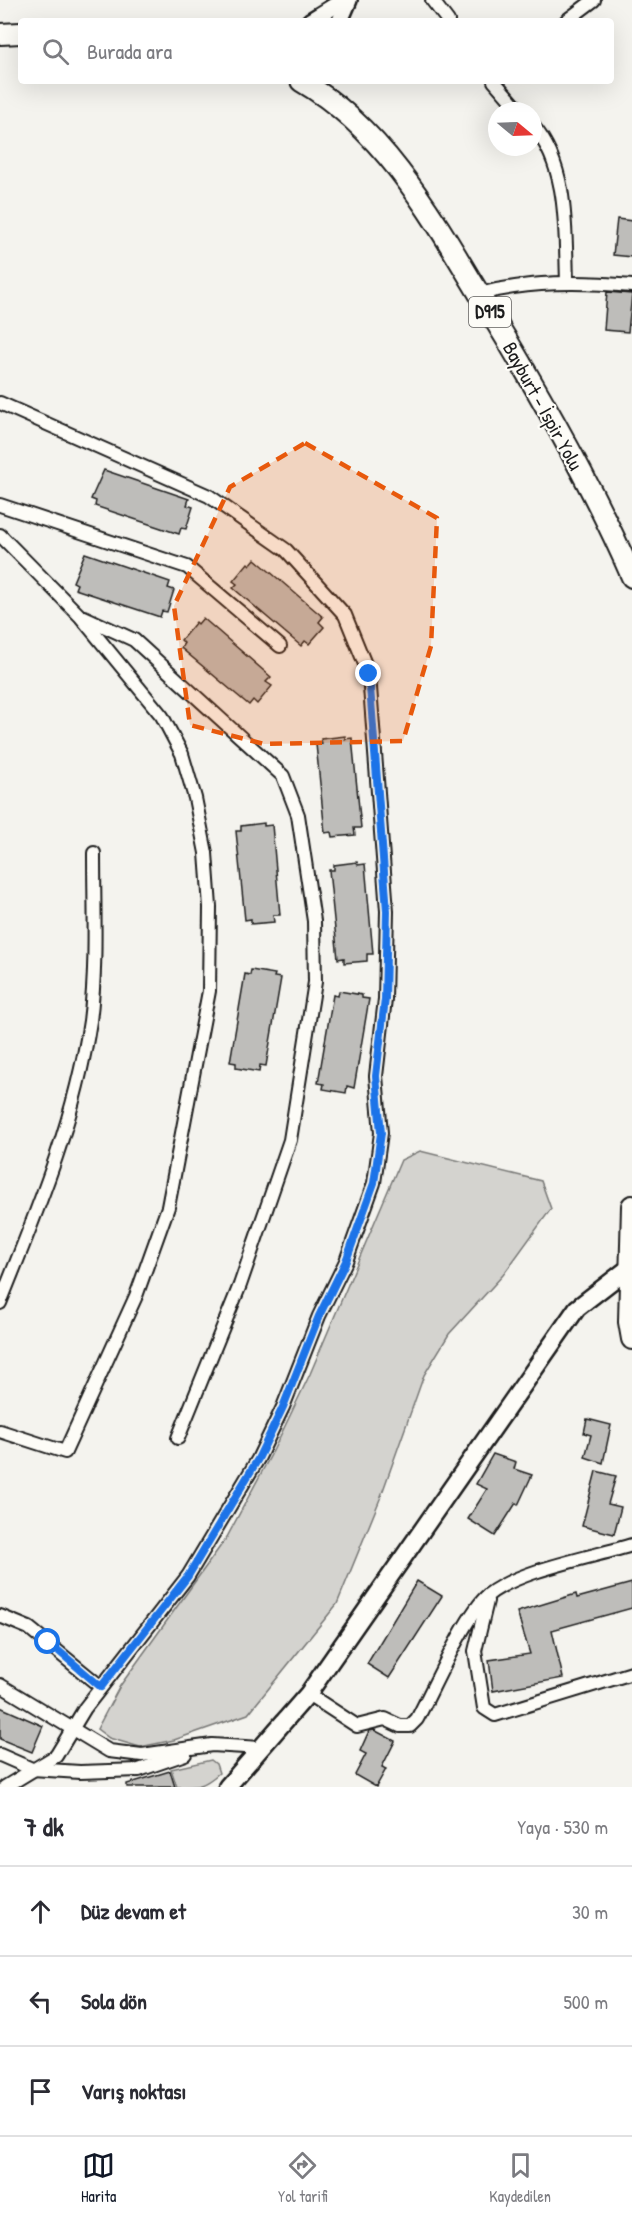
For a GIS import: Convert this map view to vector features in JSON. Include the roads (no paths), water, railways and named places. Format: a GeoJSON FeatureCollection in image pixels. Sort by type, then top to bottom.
{"type":"FeatureCollection","features":[{"type":"Feature","properties":{"kind":"main road"},"geometry":{"type":"LineString","coordinates":[[0,34],[18,33]]}},
{"type":"Feature","properties":{"kind":"main road","name":"Bayburt - İspir Yolu"},"geometry":{"type":"LineString","coordinates":[[310,84],[327,90],[401,173],[525,370],[625,545],[632,577]]}},
{"type":"Feature","properties":{"kind":"main road"},"geometry":{"type":"LineString","coordinates":[[632,1206],[629,1322],[632,1339]]}},
{"type":"Feature","properties":{"kind":"main road"},"geometry":{"type":"LineString","coordinates":[[227,1787],[308,1694],[577,1308],[630,1267]]}},
{"type":"Feature","properties":{"kind":"street"},"geometry":{"type":"LineString","coordinates":[[315,18],[344,0]]}},
{"type":"Feature","properties":{"kind":"street"},"geometry":{"type":"LineString","coordinates":[[341,18],[349,0]]}},
{"type":"Feature","properties":{"kind":"street"},"geometry":{"type":"LineString","coordinates":[[432,0],[446,18]]}},
{"type":"Feature","properties":{"kind":"street"},"geometry":{"type":"LineString","coordinates":[[570,18],[594,0]]}},
{"type":"Feature","properties":{"kind":"street"},"geometry":{"type":"LineString","coordinates":[[497,84],[512,102]]}},
{"type":"Feature","properties":{"kind":"street"},"geometry":{"type":"LineString","coordinates":[[542,140],[551,155],[562,192],[567,282]]}},
{"type":"Feature","properties":{"kind":"street"},"geometry":{"type":"LineString","coordinates":[[479,294],[508,287],[567,282],[632,286]]}},
{"type":"Feature","properties":{"kind":"street"},"geometry":{"type":"LineString","coordinates":[[0,404],[209,496],[286,550],[345,615],[369,674],[387,911],[385,999],[376,1076],[381,1133],[374,1183],[346,1261],[319,1316],[283,1407],[258,1459],[188,1576],[101,1687],[71,1729],[56,1755],[5,1787]]}},
{"type":"Feature","properties":{"kind":"street"},"geometry":{"type":"LineString","coordinates":[[0,505],[187,567],[280,646]]}},
{"type":"Feature","properties":{"kind":"street"},"geometry":{"type":"LineString","coordinates":[[0,535],[80,616],[162,716],[182,754],[195,798],[206,854],[210,907],[209,991],[168,1207],[136,1296],[65,1452],[0,1431]]}},
{"type":"Feature","properties":{"kind":"street"},"geometry":{"type":"LineString","coordinates":[[80,616],[134,640],[284,776],[298,815],[314,921],[315,982],[290,1140],[240,1285],[178,1438]]}},
{"type":"Feature","properties":{"kind":"street"},"geometry":{"type":"LineString","coordinates":[[0,1303],[60,1149],[80,1075],[93,991],[94,853]]}},
{"type":"Feature","properties":{"kind":"street"},"geometry":{"type":"LineString","coordinates":[[308,1694],[357,1726],[385,1719],[400,1726],[410,1726],[417,1719],[473,1614],[489,1594],[519,1578],[632,1545]]}},
{"type":"Feature","properties":{"kind":"street"},"geometry":{"type":"LineString","coordinates":[[489,1594],[475,1652],[484,1708],[488,1713],[495,1715],[632,1673]]}},
{"type":"Feature","properties":{"kind":"street"},"geometry":{"type":"LineString","coordinates":[[0,1616],[29,1628],[101,1687]]}},
{"type":"Feature","properties":{"kind":"street"},"geometry":{"type":"LineString","coordinates":[[0,1685],[109,1751],[142,1755],[212,1745],[261,1748]]}},
{"type":"Feature","properties":{"kind":"street"},"geometry":{"type":"LineString","coordinates":[[0,1755],[32,1769],[80,1772],[139,1770],[212,1745]]}}]}
